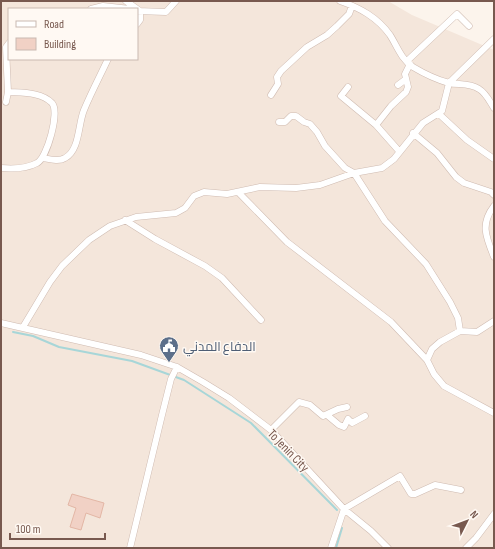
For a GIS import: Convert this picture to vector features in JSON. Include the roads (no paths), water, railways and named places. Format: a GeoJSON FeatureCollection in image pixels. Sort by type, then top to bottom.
{"type":"FeatureCollection","features":[{"type":"Feature","properties":{"kind":"street"},"geometry":{"type":"LineString","coordinates":[[126,1],[135,8]]}},
{"type":"Feature","properties":{"kind":"street"},"geometry":{"type":"LineString","coordinates":[[138,23],[140,20],[139,11],[166,12],[176,1]]}},
{"type":"Feature","properties":{"kind":"street"},"geometry":{"type":"LineString","coordinates":[[341,1],[368,14],[380,23],[408,63],[421,71],[450,83],[466,84],[479,88],[494,108]]}},
{"type":"Feature","properties":{"kind":"street"},"geometry":{"type":"LineString","coordinates":[[95,8],[103,6],[121,8]]}},
{"type":"Feature","properties":{"kind":"street"},"geometry":{"type":"LineString","coordinates":[[271,95],[278,84],[278,76],[281,72],[307,47],[327,35],[337,26],[349,14],[352,6]]}},
{"type":"Feature","properties":{"kind":"street"},"geometry":{"type":"LineString","coordinates":[[376,125],[391,106],[406,92],[408,87],[405,74],[408,63],[457,14],[469,26]]}},
{"type":"Feature","properties":{"kind":"street"},"geometry":{"type":"LineString","coordinates":[[23,327],[50,282],[62,266],[89,240],[110,226],[136,217],[176,213],[184,208],[194,196],[204,192],[227,194],[238,193],[251,188],[296,188],[320,185],[354,173],[382,168],[394,159],[413,133],[423,123],[442,111],[450,83],[494,39]]}},
{"type":"Feature","properties":{"kind":"street"},"geometry":{"type":"LineString","coordinates":[[6,102],[8,92],[6,48],[8,45]]}},
{"type":"Feature","properties":{"kind":"street"},"geometry":{"type":"LineString","coordinates":[[43,158],[60,160],[72,151],[77,140],[82,117],[108,60]]}},
{"type":"Feature","properties":{"kind":"street"},"geometry":{"type":"LineString","coordinates":[[398,86],[406,79]]}},
{"type":"Feature","properties":{"kind":"street"},"geometry":{"type":"LineString","coordinates":[[348,87],[341,96],[376,125],[399,151]]}},
{"type":"Feature","properties":{"kind":"street"},"geometry":{"type":"LineString","coordinates":[[1,168],[21,168],[38,163],[43,158],[55,117],[54,107],[41,96],[8,92]]}},
{"type":"Feature","properties":{"kind":"street"},"geometry":{"type":"LineString","coordinates":[[439,114],[467,140],[494,159]]}},
{"type":"Feature","properties":{"kind":"street"},"geometry":{"type":"LineString","coordinates":[[279,122],[285,122],[291,116],[296,116],[304,122],[310,124],[317,132],[325,146],[346,168],[354,173],[385,221],[426,264],[450,302],[458,318],[460,331]]}},
{"type":"Feature","properties":{"kind":"street"},"geometry":{"type":"LineString","coordinates":[[413,133],[437,153],[456,177],[464,183],[491,192],[494,195]]}},
{"type":"Feature","properties":{"kind":"street"},"geometry":{"type":"LineString","coordinates":[[238,193],[287,242],[392,322],[427,360],[434,374],[444,386],[494,413]]}},
{"type":"Feature","properties":{"kind":"street"},"geometry":{"type":"LineString","coordinates":[[494,206],[485,221],[488,241],[494,257]]}},
{"type":"Feature","properties":{"kind":"street"},"geometry":{"type":"LineString","coordinates":[[125,220],[155,239],[205,266],[222,278],[261,320]]}},
{"type":"Feature","properties":{"kind":"street"},"geometry":{"type":"LineString","coordinates":[[427,360],[432,349],[460,331],[477,332],[494,321]]}},
{"type":"Feature","properties":{"kind":"street","name":"To Jenin City"},"geometry":{"type":"LineString","coordinates":[[1,323],[141,355],[177,367],[229,398],[271,430],[344,510],[371,531],[388,548]]}},
{"type":"Feature","properties":{"kind":"street"},"geometry":{"type":"LineString","coordinates":[[130,548],[162,415],[177,367]]}},
{"type":"Feature","properties":{"kind":"street"},"geometry":{"type":"LineString","coordinates":[[271,430],[299,402],[310,405],[323,416],[338,409],[347,407]]}},
{"type":"Feature","properties":{"kind":"street"},"geometry":{"type":"LineString","coordinates":[[327,415],[339,425],[344,427],[348,419],[352,423],[365,416]]}},
{"type":"Feature","properties":{"kind":"street"},"geometry":{"type":"LineString","coordinates":[[331,548],[344,510],[400,476],[411,494],[415,494],[435,485],[461,490]]}},
{"type":"Feature","properties":{"kind":"street"},"geometry":{"type":"LineString","coordinates":[[466,548],[476,538],[494,514]]}},
{"type":"Feature","properties":{"kind":"waterway"},"geometry":{"type":"LineString","coordinates":[[13,332],[33,336],[59,347],[132,361],[184,380],[251,423],[337,510]]}},
{"type":"Feature","properties":{"kind":"waterway"},"geometry":{"type":"LineString","coordinates":[[336,548],[342,528]]}},
{"type":"Feature","properties":{"kind":"place","name":"الدفاع المدني"},"geometry":{"type":"Point","coordinates":[169,363]}}]}
